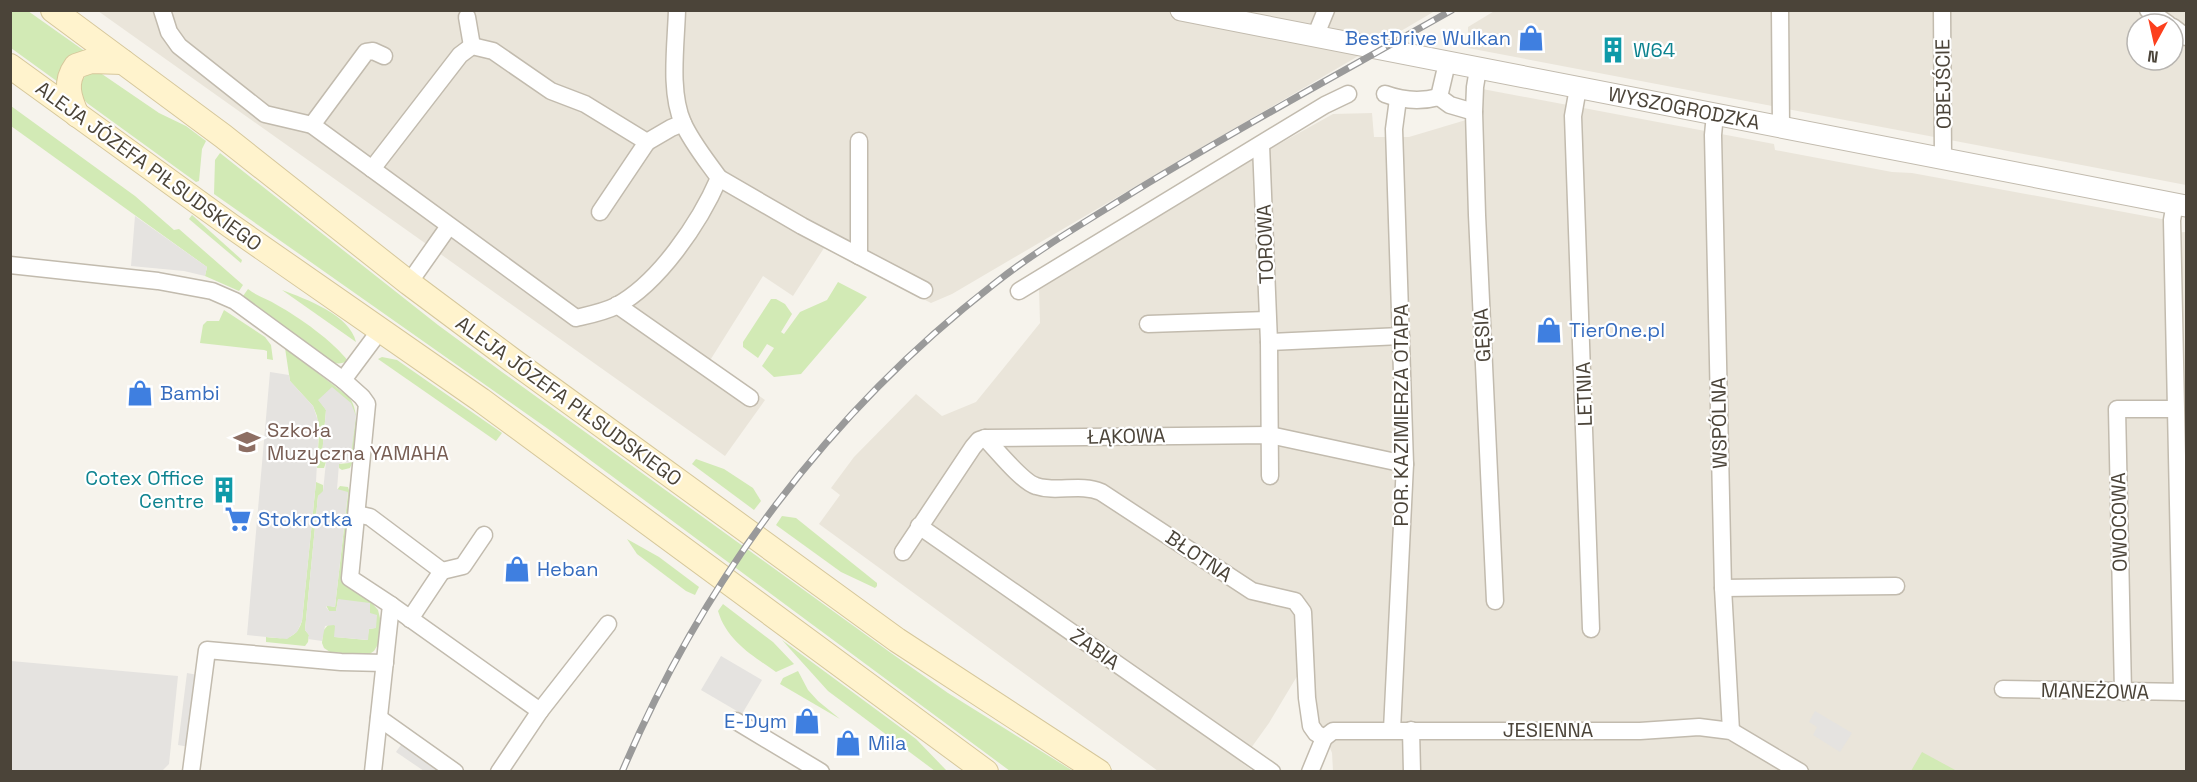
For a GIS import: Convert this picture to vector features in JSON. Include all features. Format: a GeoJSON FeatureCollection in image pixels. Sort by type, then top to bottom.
{"type":"FeatureCollection","features":[{"type":"Feature","properties":{"kind":"main road","name":"ALEJA JÓZEFA PIŁSUDSKIEGO"},"geometry":{"type":"LineString","coordinates":[[53,10],[223,136],[409,283],[897,640],[952,678],[1099,771]]}},
{"type":"Feature","properties":{"kind":"main road"},"geometry":{"type":"LineString","coordinates":[[77,115],[72,105],[68,86],[69,78],[76,66],[91,61],[123,62]]}},
{"type":"Feature","properties":{"kind":"main road","name":"ALEJA JÓZEFA PIŁSUDSKIEGO"},"geometry":{"type":"LineString","coordinates":[[10,66],[231,226],[481,400],[986,771]]}},
{"type":"Feature","properties":{"kind":"street"},"geometry":{"type":"LineString","coordinates":[[162,10],[169,32],[179,46],[260,110],[272,117],[312,125],[576,318],[617,305],[641,287],[664,264],[689,232],[710,199],[719,178]]}},
{"type":"Feature","properties":{"kind":"street"},"geometry":{"type":"LineString","coordinates":[[677,10],[675,90],[677,106],[683,123],[719,178],[802,226],[924,290]]}},
{"type":"Feature","properties":{"kind":"street"},"geometry":{"type":"LineString","coordinates":[[1315,37],[1326,10]]}},
{"type":"Feature","properties":{"kind":"street"},"geometry":{"type":"LineString","coordinates":[[1780,10],[1781,127]]}},
{"type":"Feature","properties":{"kind":"street","name":"OBEJŚCIE"},"geometry":{"type":"LineString","coordinates":[[1942,10],[1943,158]]}},
{"type":"Feature","properties":{"kind":"street","name":"WYSZOGRODZKA"},"geometry":{"type":"LineString","coordinates":[[1191,12],[2181,205]]}},
{"type":"Feature","properties":{"kind":"street"},"geometry":{"type":"LineString","coordinates":[[467,16],[472,46]]}},
{"type":"Feature","properties":{"kind":"street"},"geometry":{"type":"LineString","coordinates":[[372,169],[460,55],[472,46]]}},
{"type":"Feature","properties":{"kind":"street"},"geometry":{"type":"LineString","coordinates":[[472,46],[493,51],[551,91],[585,105],[647,142]]}},
{"type":"Feature","properties":{"kind":"street"},"geometry":{"type":"LineString","coordinates":[[312,125],[366,52],[373,51],[384,56]]}},
{"type":"Feature","properties":{"kind":"street"},"geometry":{"type":"LineString","coordinates":[[1448,63],[1439,97],[1450,105],[1474,112]]}},
{"type":"Feature","properties":{"kind":"street","name":"GĘSIA"},"geometry":{"type":"LineString","coordinates":[[1478,69],[1474,112],[1477,215],[1495,600]]}},
{"type":"Feature","properties":{"kind":"street","name":"LETNIA"},"geometry":{"type":"LineString","coordinates":[[1578,88],[1573,112],[1591,629]]}},
{"type":"Feature","properties":{"kind":"street"},"geometry":{"type":"LineString","coordinates":[[1019,291],[1325,105],[1348,94]]}},
{"type":"Feature","properties":{"kind":"street","name":"POR. KAZIMIERZA OTAPA"},"geometry":{"type":"LineString","coordinates":[[1392,730],[1405,464],[1392,97],[1427,100],[1439,97]]}},
{"type":"Feature","properties":{"kind":"street","name":"WSPÓLNA"},"geometry":{"type":"LineString","coordinates":[[1715,114],[1713,135],[1723,588],[1731,731]]}},
{"type":"Feature","properties":{"kind":"street"},"geometry":{"type":"LineString","coordinates":[[600,212],[647,142],[683,123]]}},
{"type":"Feature","properties":{"kind":"street"},"geometry":{"type":"LineString","coordinates":[[859,141],[859,256]]}},
{"type":"Feature","properties":{"kind":"street","name":"TOROWA"},"geometry":{"type":"LineString","coordinates":[[1261,145],[1269,342],[1269,476]]}},
{"type":"Feature","properties":{"kind":"street"},"geometry":{"type":"LineString","coordinates":[[2181,205],[2172,220],[2175,409],[2184,692]]}},
{"type":"Feature","properties":{"kind":"street"},"geometry":{"type":"LineString","coordinates":[[409,283],[449,226]]}},
{"type":"Feature","properties":{"kind":"street"},"geometry":{"type":"LineString","coordinates":[[10,265],[158,281],[212,291],[235,301],[343,380],[362,396],[367,404],[350,578],[540,711]]}},
{"type":"Feature","properties":{"kind":"street"},"geometry":{"type":"LineString","coordinates":[[617,305],[750,398]]}},
{"type":"Feature","properties":{"kind":"street"},"geometry":{"type":"LineString","coordinates":[[1148,324],[1268,320]]}},
{"type":"Feature","properties":{"kind":"street"},"geometry":{"type":"LineString","coordinates":[[343,380],[381,329]]}},
{"type":"Feature","properties":{"kind":"street"},"geometry":{"type":"LineString","coordinates":[[1269,342],[1401,336]]}},
{"type":"Feature","properties":{"kind":"street","name":"OWOCOWA"},"geometry":{"type":"LineString","coordinates":[[2123,692],[2117,409],[2175,409]]}},
{"type":"Feature","properties":{"kind":"street","name":"ŁĄKOWA"},"geometry":{"type":"LineString","coordinates":[[985,438],[1270,435],[1405,464]]}},
{"type":"Feature","properties":{"kind":"street"},"geometry":{"type":"LineString","coordinates":[[903,552],[972,447],[985,438]]}},
{"type":"Feature","properties":{"kind":"street","name":"BŁOTNA"},"geometry":{"type":"LineString","coordinates":[[985,438],[1023,477],[1035,486],[1085,488],[1101,492],[1252,591],[1295,601],[1300,606],[1304,621],[1307,698],[1311,726],[1324,738]]}},
{"type":"Feature","properties":{"kind":"street"},"geometry":{"type":"LineString","coordinates":[[357,514],[370,517],[442,571]]}},
{"type":"Feature","properties":{"kind":"street","name":"ŻABIA"},"geometry":{"type":"LineString","coordinates":[[919,526],[1272,771]]}},
{"type":"Feature","properties":{"kind":"street"},"geometry":{"type":"LineString","coordinates":[[410,619],[442,571],[463,566],[484,535]]}},
{"type":"Feature","properties":{"kind":"street"},"geometry":{"type":"LineString","coordinates":[[1723,588],[1896,586]]}},
{"type":"Feature","properties":{"kind":"street"},"geometry":{"type":"LineString","coordinates":[[373,771],[391,605]]}},
{"type":"Feature","properties":{"kind":"street"},"geometry":{"type":"LineString","coordinates":[[499,771],[540,711],[608,624]]}},
{"type":"Feature","properties":{"kind":"street"},"geometry":{"type":"LineString","coordinates":[[191,771],[207,650],[341,662],[385,663]]}},
{"type":"Feature","properties":{"kind":"street","name":"MANEŻOWA"},"geometry":{"type":"LineString","coordinates":[[2004,689],[2184,692]]}},
{"type":"Feature","properties":{"kind":"street"},"geometry":{"type":"LineString","coordinates":[[379,718],[454,771]]}},
{"type":"Feature","properties":{"kind":"street"},"geometry":{"type":"LineString","coordinates":[[736,721],[821,771]]}},
{"type":"Feature","properties":{"kind":"street","name":"JESIENNA"},"geometry":{"type":"LineString","coordinates":[[1324,738],[1333,731],[1640,730],[1699,727],[1731,731],[1800,771]]}},
{"type":"Feature","properties":{"kind":"street"},"geometry":{"type":"LineString","coordinates":[[1411,730],[1412,771]]}},
{"type":"Feature","properties":{"kind":"street"},"geometry":{"type":"LineString","coordinates":[[1310,771],[1324,738]]}},
{"type":"Feature","properties":{"kind":"shaded area"},"geometry":{"type":"Polygon","coordinates":[[[1496,10],[2186,11],[2186,185],[1468,48],[1468,27],[1496,10]]]}},
{"type":"Feature","properties":{"kind":"shaded area"},"geometry":{"type":"Polygon","coordinates":[[[98,11],[1435,11],[952,294],[931,303],[824,248],[793,296],[763,276],[709,362],[765,400],[725,456],[98,11]]]}},
{"type":"Feature","properties":{"kind":"shaded area"},"geometry":{"type":"Polygon","coordinates":[[[1477,88],[1774,144],[1775,150],[2167,220],[2166,233],[2186,232],[2186,771],[1333,771],[1332,753],[1299,673],[1269,723],[1241,762],[1253,771],[1158,771],[819,524],[840,495],[831,488],[854,457],[916,394],[942,416],[976,402],[1040,323],[1039,288],[1175,202],[1333,114],[1372,113],[1374,137],[1409,137],[1476,117],[1477,88]]]}},
{"type":"Feature","properties":{"kind":"shaded area"},"geometry":{"type":"Polygon","coordinates":[[[135,216],[207,267],[205,276],[184,271],[131,266],[135,216]]]}},
{"type":"Feature","properties":{"kind":"shaded area"},"geometry":{"type":"Polygon","coordinates":[[[270,372],[289,375],[290,381],[313,406],[319,424],[316,482],[302,621],[297,632],[287,639],[247,635],[270,372]]]}},
{"type":"Feature","properties":{"kind":"shaded area"},"geometry":{"type":"Polygon","coordinates":[[[332,387],[351,403],[356,416],[350,463],[339,464],[337,489],[348,492],[335,607],[326,607],[329,611],[336,611],[338,599],[370,603],[370,613],[377,615],[376,628],[369,629],[368,640],[334,637],[334,625],[325,626],[322,641],[308,639],[309,635],[305,630],[318,496],[323,491],[326,462],[322,455],[326,410],[318,400],[332,387]]]}},
{"type":"Feature","properties":{"kind":"shaded area"},"geometry":{"type":"Polygon","coordinates":[[[721,656],[762,680],[742,714],[701,690],[721,656]]]}},
{"type":"Feature","properties":{"kind":"shaded area"},"geometry":{"type":"Polygon","coordinates":[[[11,661],[178,676],[169,764],[161,772],[11,771],[11,661]]]}},
{"type":"Feature","properties":{"kind":"shaded area"},"geometry":{"type":"Polygon","coordinates":[[[187,673],[198,675],[189,747],[178,745],[187,673]]]}},
{"type":"Feature","properties":{"kind":"shaded area"},"geometry":{"type":"Polygon","coordinates":[[[1815,711],[1852,733],[1840,752],[1813,735],[1817,727],[1809,722],[1815,711]]]}},
{"type":"Feature","properties":{"kind":"shaded area"},"geometry":{"type":"Polygon","coordinates":[[[403,742],[445,771],[424,771],[396,752],[403,742]]]}},
{"type":"Feature","properties":{"kind":"green space"},"geometry":{"type":"Polygon","coordinates":[[[11,11],[28,11],[86,52],[58,82],[11,48],[11,11]]]}},
{"type":"Feature","properties":{"kind":"green space"},"geometry":{"type":"Polygon","coordinates":[[[99,72],[159,113],[186,126],[206,141],[202,149],[199,181],[196,182],[87,103],[81,96],[80,83],[87,74],[99,72]]]}},
{"type":"Feature","properties":{"kind":"green space"},"geometry":{"type":"Polygon","coordinates":[[[11,106],[135,196],[174,230],[179,229],[243,285],[239,291],[205,276],[207,267],[11,126],[11,106]]]}},
{"type":"Feature","properties":{"kind":"green space"},"geometry":{"type":"Polygon","coordinates":[[[220,153],[438,325],[502,372],[948,693],[1073,771],[1010,771],[551,431],[214,194],[215,160],[220,153]]]}},
{"type":"Feature","properties":{"kind":"green space"},"geometry":{"type":"Polygon","coordinates":[[[192,215],[242,260],[241,263],[189,219],[192,215]]]}},
{"type":"Feature","properties":{"kind":"green space"},"geometry":{"type":"Polygon","coordinates":[[[838,282],[867,297],[801,374],[774,377],[762,366],[774,348],[767,344],[758,358],[743,347],[743,342],[771,299],[785,304],[792,314],[781,332],[784,334],[800,312],[827,300],[838,282]]]}},
{"type":"Feature","properties":{"kind":"green space"},"geometry":{"type":"Polygon","coordinates":[[[248,289],[305,323],[325,338],[348,361],[337,363],[326,359],[243,296],[248,289]]]}},
{"type":"Feature","properties":{"kind":"green space"},"geometry":{"type":"Polygon","coordinates":[[[282,290],[314,303],[336,316],[352,332],[356,342],[282,290]]]}},
{"type":"Feature","properties":{"kind":"green space"},"geometry":{"type":"Polygon","coordinates":[[[224,310],[265,337],[271,345],[273,360],[267,359],[267,351],[264,350],[200,343],[203,325],[207,321],[219,321],[224,310]]]}},
{"type":"Feature","properties":{"kind":"green space"},"geometry":{"type":"Polygon","coordinates":[[[285,348],[349,397],[353,403],[356,416],[319,400],[326,410],[322,455],[326,462],[324,468],[317,468],[319,433],[317,416],[313,406],[290,381],[285,348]]]}},
{"type":"Feature","properties":{"kind":"green space"},"geometry":{"type":"Polygon","coordinates":[[[382,357],[397,360],[502,433],[496,441],[378,359],[382,357]]]}},
{"type":"Feature","properties":{"kind":"green space"},"geometry":{"type":"Polygon","coordinates":[[[356,416],[357,432],[353,461],[350,468],[342,470],[339,464],[349,463],[356,416]]]}},
{"type":"Feature","properties":{"kind":"green space"},"geometry":{"type":"Polygon","coordinates":[[[696,459],[724,469],[753,488],[761,501],[754,510],[692,464],[696,459]]]}},
{"type":"Feature","properties":{"kind":"green space"},"geometry":{"type":"Polygon","coordinates":[[[316,482],[323,485],[323,492],[318,496],[305,630],[309,635],[308,642],[305,646],[266,642],[266,637],[283,638],[292,635],[302,621],[316,482]]]}},
{"type":"Feature","properties":{"kind":"green space"},"geometry":{"type":"Polygon","coordinates":[[[340,486],[348,487],[350,493],[343,570],[378,610],[382,626],[380,641],[374,651],[368,655],[330,652],[324,648],[322,643],[323,631],[329,624],[335,625],[335,637],[367,640],[369,629],[375,628],[369,610],[370,604],[338,600],[336,611],[329,611],[326,605],[335,607],[348,493],[337,490],[340,486]]]}},
{"type":"Feature","properties":{"kind":"green space"},"geometry":{"type":"Polygon","coordinates":[[[782,516],[796,518],[877,583],[877,586],[875,588],[841,572],[776,525],[782,516]]]}},
{"type":"Feature","properties":{"kind":"green space"},"geometry":{"type":"Polygon","coordinates":[[[627,539],[659,557],[699,587],[695,595],[686,591],[637,554],[627,539]]]}},
{"type":"Feature","properties":{"kind":"green space"},"geometry":{"type":"Polygon","coordinates":[[[723,604],[773,642],[794,664],[776,672],[741,646],[722,622],[718,611],[723,604]]]}},
{"type":"Feature","properties":{"kind":"green space"},"geometry":{"type":"Polygon","coordinates":[[[782,640],[916,739],[947,771],[935,771],[828,691],[782,640]]]}},
{"type":"Feature","properties":{"kind":"green space"},"geometry":{"type":"Polygon","coordinates":[[[798,671],[808,690],[840,719],[780,684],[783,678],[798,671]]]}},
{"type":"Feature","properties":{"kind":"green space"},"geometry":{"type":"Polygon","coordinates":[[[1922,752],[1957,771],[1911,771],[1922,752]]]}},
{"type":"Feature","properties":{"kind":"railway"},"geometry":{"type":"LineString","coordinates":[[622,772],[655,701],[692,632],[732,567],[777,504],[825,444],[878,387],[934,334],[1011,271],[1081,224],[1292,99],[1452,10]]}},
{"type":"Feature","properties":{"kind":"place","name":"BestDrive Wulkan"},"geometry":{"type":"Point","coordinates":[1531,38]}},
{"type":"Feature","properties":{"kind":"place","name":"W64"},"geometry":{"type":"Point","coordinates":[1613,50]}},
{"type":"Feature","properties":{"kind":"place","name":"TierOne.pl"},"geometry":{"type":"Point","coordinates":[1549,330]}},
{"type":"Feature","properties":{"kind":"place","name":"Bambi"},"geometry":{"type":"Point","coordinates":[140,393]}},
{"type":"Feature","properties":{"kind":"place","name":"Szkoła Muzyczna YAMAHA"},"geometry":{"type":"Point","coordinates":[247,442]}},
{"type":"Feature","properties":{"kind":"place","name":"Cotex Office Centre"},"geometry":{"type":"Point","coordinates":[224,490]}},
{"type":"Feature","properties":{"kind":"place","name":"Stokrotka"},"geometry":{"type":"Point","coordinates":[238,519]}},
{"type":"Feature","properties":{"kind":"place","name":"Heban"},"geometry":{"type":"Point","coordinates":[517,569]}},
{"type":"Feature","properties":{"kind":"place","name":"E-Dym"},"geometry":{"type":"Point","coordinates":[807,721]}},
{"type":"Feature","properties":{"kind":"place","name":"Mila"},"geometry":{"type":"Point","coordinates":[848,743]}}]}
